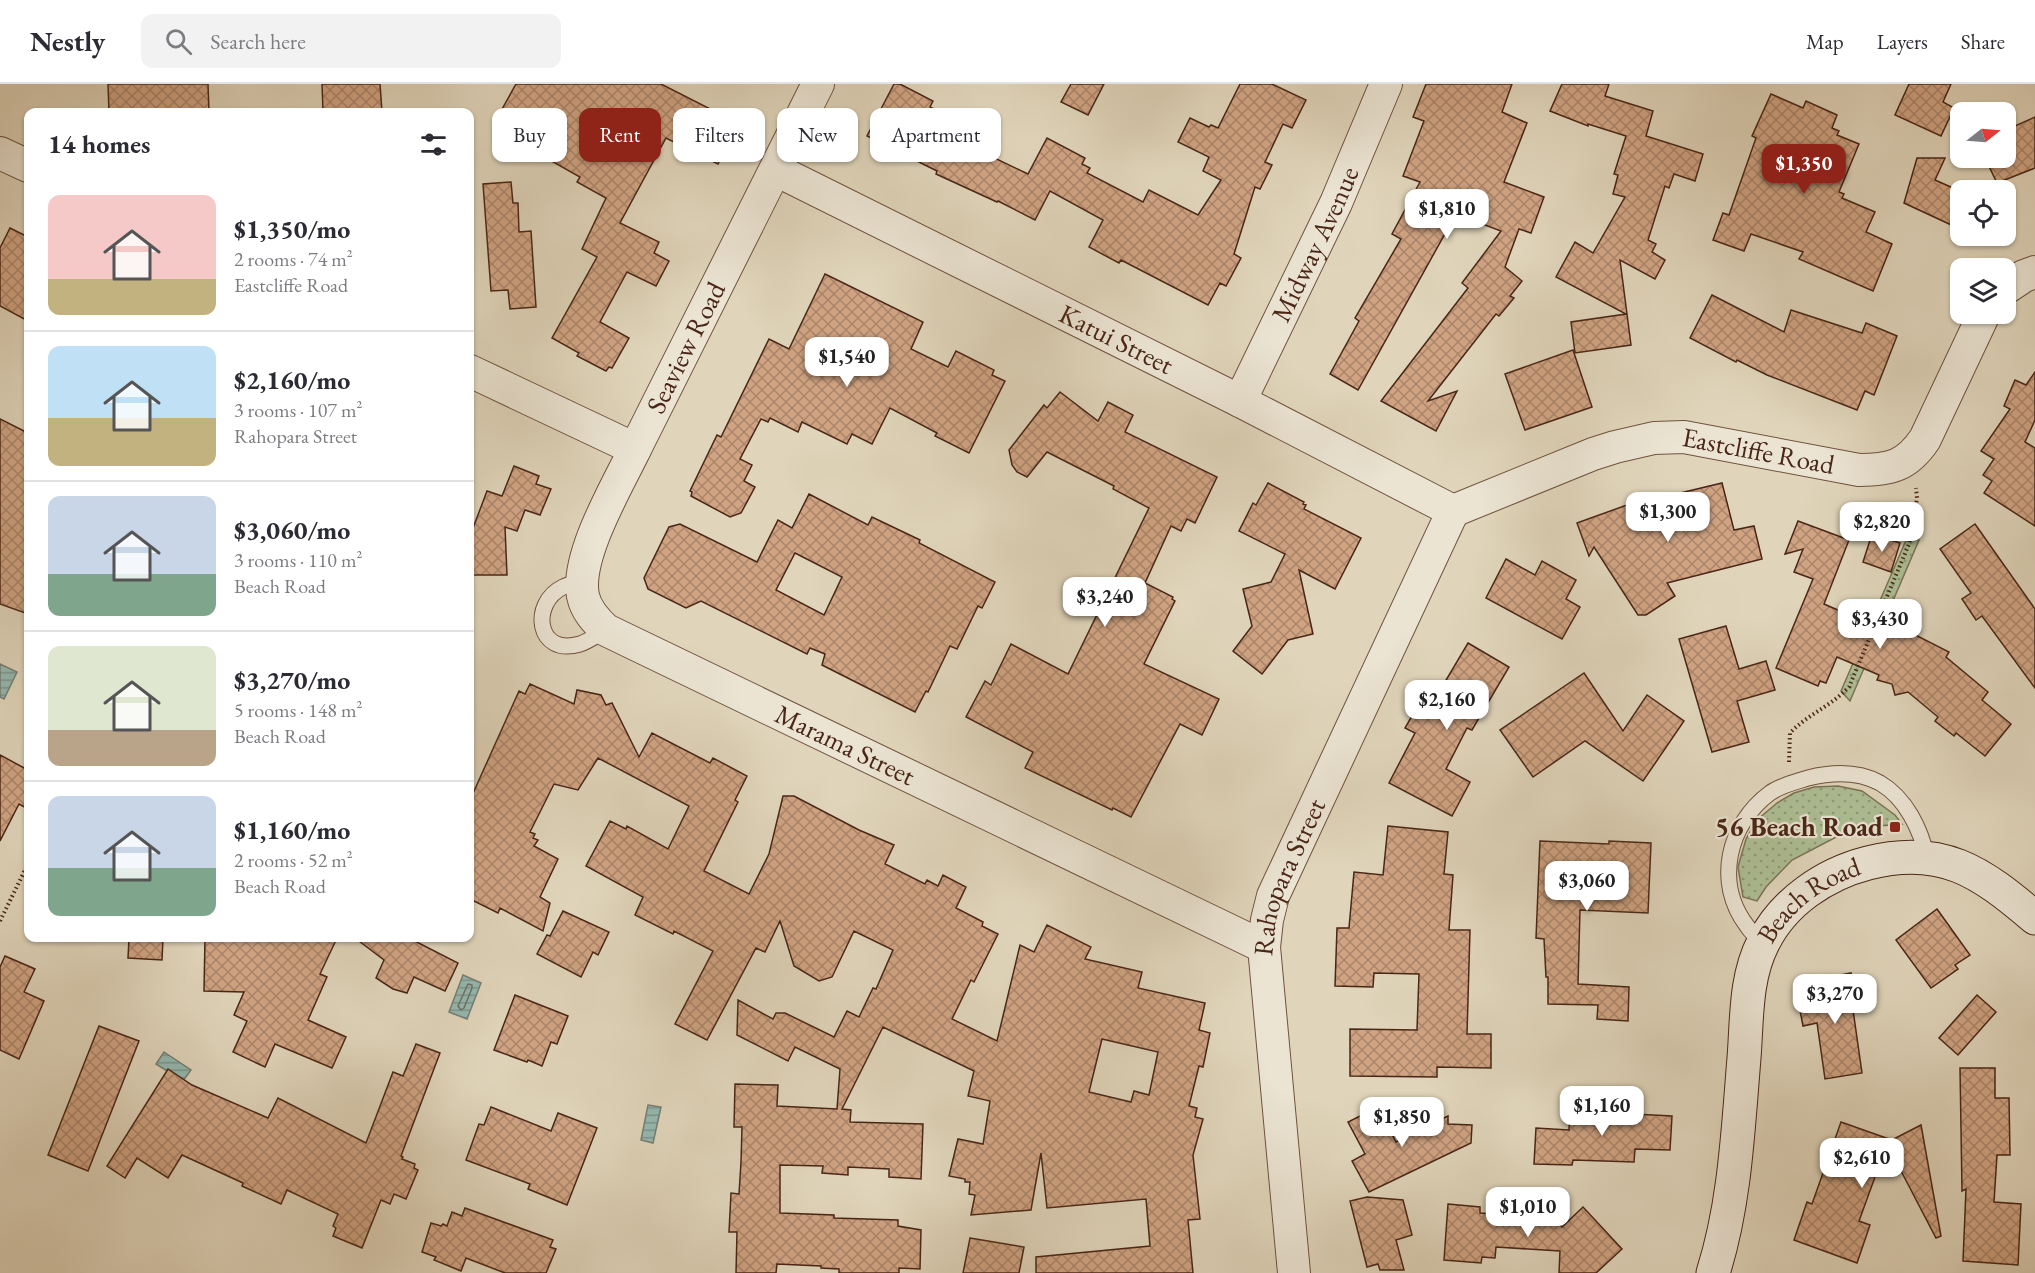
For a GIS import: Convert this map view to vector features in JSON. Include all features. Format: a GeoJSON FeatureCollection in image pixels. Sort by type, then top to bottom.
{"type":"FeatureCollection","features":[{"type":"Feature","properties":{"kind":"main road","name":"Beach Road"},"geometry":{"type":"LineString","coordinates":[[1713,1273],[1723,1242],[1734,1170],[1748,988],[1762,943],[1778,918],[1812,888],[1835,875],[1857,866],[1901,856],[1954,863],[1998,887],[2035,918]]}},
{"type":"Feature","properties":{"kind":"street","name":"Seaview Road"},"geometry":{"type":"LineString","coordinates":[[635,449],[818,84]]}},
{"type":"Feature","properties":{"kind":"street","name":"Midway Avenue"},"geometry":{"type":"LineString","coordinates":[[1240,401],[1336,203],[1386,84]]}},
{"type":"Feature","properties":{"kind":"street"},"geometry":{"type":"LineString","coordinates":[[0,153],[24,164]]}},
{"type":"Feature","properties":{"kind":"street","name":"Katui Street"},"geometry":{"type":"LineString","coordinates":[[776,170],[1240,401],[1454,511]]}},
{"type":"Feature","properties":{"kind":"street"},"geometry":{"type":"LineString","coordinates":[[2016,281],[2035,272]]}},
{"type":"Feature","properties":{"kind":"street","name":"Eastcliffe Road"},"geometry":{"type":"LineString","coordinates":[[1454,511],[1593,454],[1654,438],[1684,437],[1859,470],[1883,469],[1899,464],[1908,458],[1925,439],[1979,324]]}},
{"type":"Feature","properties":{"kind":"street"},"geometry":{"type":"LineString","coordinates":[[474,373],[635,449]]}},
{"type":"Feature","properties":{"kind":"street","name":"Marama Street"},"geometry":{"type":"LineString","coordinates":[[635,449],[594,536],[582,582],[583,596],[588,610],[606,630],[1264,947]]}},
{"type":"Feature","properties":{"kind":"street","name":"Rahopara Street"},"geometry":{"type":"LineString","coordinates":[[1294,1273],[1264,947],[1267,920],[1274,896],[1454,511]]}},
{"type":"Feature","properties":{"kind":"lane"},"geometry":{"type":"LineString","coordinates":[[582,582],[562,587],[546,604],[541,620],[543,631],[549,640],[562,646],[580,644],[606,630]]}},
{"type":"Feature","properties":{"kind":"lane"},"geometry":{"type":"LineString","coordinates":[[1762,943],[1738,911],[1728,869],[1730,850],[1735,835],[1745,819],[1771,792],[1789,783],[1824,774],[1845,773],[1880,783],[1896,796],[1915,823],[1923,837],[1927,858]]}},
{"type":"Feature","properties":{"kind":"path"},"geometry":{"type":"LineString","coordinates":[[1789,783],[1790,733],[1799,724],[1837,701],[1849,687],[1909,544],[1917,498],[1916,479],[1908,458]]}},
{"type":"Feature","properties":{"kind":"path"},"geometry":{"type":"LineString","coordinates":[[0,921],[24,872]]}},
{"type":"Feature","properties":{"kind":"green space"},"geometry":{"type":"Polygon","coordinates":[[[1907,538],[1919,540],[1850,701],[1841,691],[1907,538]]]}},
{"type":"Feature","properties":{"kind":"green space"},"geometry":{"type":"Polygon","coordinates":[[[1838,786],[1862,791],[1895,815],[1902,824],[1865,827],[1842,834],[1792,860],[1766,887],[1757,901],[1743,897],[1738,867],[1746,839],[1757,820],[1777,803],[1794,793],[1814,787],[1838,786]]]}},
{"type":"Feature","properties":{"kind":"water"},"geometry":{"type":"Polygon","coordinates":[[[0,664],[17,672],[4,699],[0,697],[0,664]]]}},
{"type":"Feature","properties":{"kind":"water"},"geometry":{"type":"Polygon","coordinates":[[[463,975],[481,983],[467,1019],[449,1012],[463,975]]]}},
{"type":"Feature","properties":{"kind":"water"},"geometry":{"type":"Polygon","coordinates":[[[164,1052],[191,1070],[183,1081],[156,1064],[164,1052]]]}},
{"type":"Feature","properties":{"kind":"water"},"geometry":{"type":"Polygon","coordinates":[[[648,1105],[661,1107],[653,1143],[641,1140],[648,1105]]]}},
{"type":"Feature","properties":{"kind":"building"},"geometry":{"type":"Polygon","coordinates":[[[108,84],[208,84],[209,108],[109,108],[108,84]]]}},
{"type":"Feature","properties":{"kind":"building"},"geometry":{"type":"Polygon","coordinates":[[[322,84],[380,84],[382,108],[323,108],[322,84]]]}},
{"type":"Feature","properties":{"kind":"building"},"geometry":{"type":"Polygon","coordinates":[[[516,84],[661,84],[708,108],[673,108],[673,142],[666,138],[661,147],[661,108],[579,108],[579,162],[653,162],[620,223],[659,242],[654,253],[669,261],[656,286],[627,272],[600,322],[629,338],[612,368],[609,367],[606,371],[577,356],[579,353],[552,338],[597,257],[582,249],[606,198],[577,182],[580,177],[553,162],[567,162],[567,108],[503,108],[516,84]]]}},
{"type":"Feature","properties":{"kind":"building"},"geometry":{"type":"Polygon","coordinates":[[[894,84],[900,84],[933,101],[930,107],[932,108],[882,108],[894,84]]]}},
{"type":"Feature","properties":{"kind":"building"},"geometry":{"type":"Polygon","coordinates":[[[1071,84],[1104,84],[1088,115],[1061,102],[1071,84]]]}},
{"type":"Feature","properties":{"kind":"building"},"geometry":{"type":"Polygon","coordinates":[[[1240,84],[1272,84],[1306,100],[1292,128],[1283,124],[1265,162],[1272,165],[1260,189],[1255,187],[1234,254],[1241,258],[1226,286],[1220,283],[1208,305],[1121,260],[1119,263],[1089,247],[1103,220],[1050,191],[1035,220],[936,174],[937,171],[919,162],[1001,161],[1028,174],[1047,138],[1085,158],[1082,164],[1090,168],[1087,173],[1143,202],[1149,190],[1198,215],[1221,180],[1203,171],[1209,157],[1178,142],[1190,118],[1209,127],[1211,125],[1218,128],[1240,84]]]}},
{"type":"Feature","properties":{"kind":"building"},"geometry":{"type":"Polygon","coordinates":[[[1426,84],[1512,84],[1502,112],[1527,123],[1504,182],[1544,197],[1531,233],[1519,229],[1505,267],[1522,281],[1510,296],[1514,298],[1499,316],[1496,314],[1428,401],[1457,391],[1436,431],[1381,401],[1468,288],[1462,283],[1501,231],[1456,214],[1358,390],[1330,374],[1359,321],[1355,318],[1401,239],[1392,234],[1420,182],[1403,176],[1424,121],[1413,117],[1426,84]]]}},
{"type":"Feature","properties":{"kind":"building"},"geometry":{"type":"Polygon","coordinates":[[[1562,84],[1609,84],[1605,96],[1653,111],[1646,136],[1703,154],[1695,181],[1674,174],[1669,188],[1665,186],[1648,240],[1656,244],[1652,252],[1665,260],[1655,279],[1620,260],[1631,345],[1575,353],[1571,322],[1626,314],[1556,277],[1575,242],[1593,253],[1625,197],[1613,194],[1618,175],[1614,174],[1626,136],[1588,124],[1588,126],[1550,111],[1562,84]]]}},
{"type":"Feature","properties":{"kind":"building"},"geometry":{"type":"Polygon","coordinates":[[[1909,84],[1951,84],[1943,102],[1950,106],[1950,117],[1941,136],[1895,115],[1909,84]]]}},
{"type":"Feature","properties":{"kind":"building"},"geometry":{"type":"Polygon","coordinates":[[[1771,94],[1803,108],[1806,101],[1837,115],[1832,128],[1839,131],[1837,135],[1859,144],[1839,192],[1844,194],[1842,198],[1875,212],[1866,232],[1892,244],[1873,291],[1799,259],[1803,252],[1751,234],[1744,251],[1713,240],[1723,213],[1729,215],[1756,138],[1752,136],[1771,94]]]}},
{"type":"Feature","properties":{"kind":"building"},"geometry":{"type":"Polygon","coordinates":[[[2035,117],[2035,168],[2005,180],[1996,180],[1990,168],[2016,168],[2016,126],[2035,117]]]}},
{"type":"Feature","properties":{"kind":"building"},"geometry":{"type":"Polygon","coordinates":[[[1917,158],[1945,158],[1935,180],[1950,187],[1950,224],[1904,203],[1917,158]]]}},
{"type":"Feature","properties":{"kind":"building"},"geometry":{"type":"Polygon","coordinates":[[[511,182],[513,203],[518,203],[519,232],[531,231],[536,307],[510,309],[508,290],[491,291],[483,184],[511,182]]]}},
{"type":"Feature","properties":{"kind":"building"},"geometry":{"type":"Polygon","coordinates":[[[10,228],[24,235],[24,319],[0,306],[0,248],[10,228]]]}},
{"type":"Feature","properties":{"kind":"building"},"geometry":{"type":"Polygon","coordinates":[[[825,274],[923,322],[911,349],[948,367],[956,351],[994,370],[992,375],[1005,381],[969,453],[935,436],[937,433],[890,408],[872,444],[852,434],[847,444],[802,422],[798,432],[770,418],[768,422],[761,419],[740,459],[752,465],[744,481],[755,487],[741,513],[730,517],[691,496],[690,491],[717,435],[721,437],[769,339],[789,349],[825,274]]]}},
{"type":"Feature","properties":{"kind":"building"},"geometry":{"type":"Polygon","coordinates":[[[1712,295],[1784,332],[1791,310],[1862,333],[1866,323],[1897,336],[1874,395],[1865,391],[1857,410],[1767,375],[1737,360],[1736,362],[1690,338],[1712,295]]]}},
{"type":"Feature","properties":{"kind":"building"},"geometry":{"type":"Polygon","coordinates":[[[1573,350],[1592,407],[1525,430],[1505,374],[1573,350]]]}},
{"type":"Feature","properties":{"kind":"building"},"geometry":{"type":"Polygon","coordinates":[[[2035,372],[2035,420],[2025,442],[2035,448],[2035,526],[1984,493],[1992,481],[1983,475],[1994,459],[1981,451],[2010,409],[2004,406],[2015,380],[2026,385],[2035,372]]]}},
{"type":"Feature","properties":{"kind":"building"},"geometry":{"type":"Polygon","coordinates":[[[1060,392],[1098,421],[1108,402],[1133,415],[1125,432],[1217,477],[1195,523],[1187,519],[1181,531],[1171,526],[1145,583],[1173,597],[1175,601],[1144,664],[1219,699],[1202,735],[1180,724],[1131,817],[1025,768],[1033,752],[966,717],[985,681],[991,685],[1011,644],[1068,674],[1149,508],[1113,489],[1114,486],[1047,452],[1027,477],[1017,472],[1012,465],[1009,450],[1044,405],[1047,408],[1060,392]]]}},
{"type":"Feature","properties":{"kind":"building"},"geometry":{"type":"Polygon","coordinates":[[[0,419],[24,431],[24,613],[0,604],[0,419]]]}},
{"type":"Feature","properties":{"kind":"building"},"geometry":{"type":"Polygon","coordinates":[[[514,466],[539,476],[536,484],[551,489],[540,515],[525,510],[517,531],[505,527],[507,575],[474,575],[474,525],[487,491],[502,496],[514,466]]]}},
{"type":"Feature","properties":{"kind":"building"},"geometry":{"type":"Polygon","coordinates":[[[1268,483],[1304,502],[1303,504],[1306,505],[1304,509],[1361,538],[1335,589],[1299,570],[1313,634],[1288,640],[1262,674],[1233,651],[1252,626],[1243,589],[1271,582],[1285,554],[1239,531],[1253,503],[1256,505],[1268,483]]]}},
{"type":"Feature","properties":{"kind":"building"},"geometry":{"type":"Polygon","coordinates":[[[1722,483],[1734,530],[1754,526],[1762,559],[1667,583],[1675,596],[1646,615],[1638,615],[1594,547],[1589,556],[1577,523],[1638,501],[1639,503],[1722,483]]]}},
{"type":"Feature","properties":{"kind":"building"},"geometry":{"type":"Polygon","coordinates":[[[809,494],[868,525],[872,517],[920,540],[919,543],[995,582],[982,608],[978,606],[957,649],[950,646],[928,692],[926,691],[915,712],[822,665],[825,654],[810,648],[807,654],[701,601],[686,608],[648,589],[644,578],[669,527],[680,524],[757,562],[778,520],[792,528],[809,494]],[[795,553],[776,590],[824,615],[842,577],[795,553]]]}},
{"type":"Feature","properties":{"kind":"building"},"geometry":{"type":"Polygon","coordinates":[[[1798,521],[1849,540],[1824,604],[1893,634],[1896,625],[1949,652],[1946,657],[1988,692],[1982,700],[2011,724],[1985,756],[1956,733],[1954,736],[1935,721],[1938,717],[1908,692],[1895,695],[1892,684],[1877,680],[1879,675],[1837,657],[1826,683],[1820,681],[1818,686],[1776,668],[1813,579],[1794,572],[1803,549],[1785,554],[1798,521]]]}},
{"type":"Feature","properties":{"kind":"building"},"geometry":{"type":"Polygon","coordinates":[[[1975,524],[2035,609],[2035,688],[1982,616],[1976,620],[1962,599],[1971,593],[1940,549],[1975,524]]]}},
{"type":"Feature","properties":{"kind":"building"},"geometry":{"type":"Polygon","coordinates":[[[1872,534],[1900,543],[1891,572],[1863,562],[1872,534]]]}},
{"type":"Feature","properties":{"kind":"building"},"geometry":{"type":"Polygon","coordinates":[[[1506,559],[1535,575],[1542,561],[1576,580],[1566,599],[1580,607],[1562,639],[1486,598],[1506,559]]]}},
{"type":"Feature","properties":{"kind":"building"},"geometry":{"type":"Polygon","coordinates":[[[1726,626],[1739,669],[1766,661],[1775,690],[1737,701],[1749,742],[1712,752],[1679,639],[1726,626]]]}},
{"type":"Feature","properties":{"kind":"building"},"geometry":{"type":"Polygon","coordinates":[[[1468,643],[1509,667],[1472,730],[1467,728],[1446,769],[1470,782],[1452,816],[1389,783],[1415,733],[1405,728],[1416,709],[1426,714],[1468,643]]]}},
{"type":"Feature","properties":{"kind":"building"},"geometry":{"type":"Polygon","coordinates":[[[1584,673],[1623,731],[1647,695],[1684,721],[1643,781],[1585,741],[1533,777],[1500,730],[1584,673]]]}},
{"type":"Feature","properties":{"kind":"building"},"geometry":{"type":"Polygon","coordinates":[[[530,684],[574,704],[577,690],[601,695],[606,705],[612,703],[639,757],[652,733],[710,763],[713,758],[747,776],[735,800],[738,802],[704,871],[749,894],[769,854],[783,796],[794,796],[859,830],[894,845],[885,864],[925,884],[927,880],[938,886],[943,875],[966,887],[956,908],[983,922],[982,926],[998,934],[974,982],[971,980],[952,1019],[997,1041],[1020,945],[1034,952],[1047,925],[1091,947],[1085,959],[1142,972],[1138,988],[1205,1003],[1199,1030],[1210,1033],[1203,1067],[1199,1066],[1189,1106],[1197,1108],[1195,1117],[1203,1119],[1193,1155],[1200,1219],[1188,1220],[1193,1273],[1036,1273],[1036,1257],[1150,1246],[1146,1199],[1047,1208],[1041,1153],[1031,1210],[971,1215],[975,1195],[969,1194],[970,1182],[949,1176],[958,1139],[983,1144],[990,1101],[968,1096],[974,1071],[883,1027],[842,1109],[851,1110],[850,1122],[923,1124],[921,1179],[889,1177],[889,1169],[848,1167],[848,1175],[822,1173],[823,1166],[780,1165],[780,1213],[898,1220],[898,1226],[921,1230],[920,1269],[899,1268],[899,1273],[839,1273],[839,1269],[821,1268],[821,1266],[777,1264],[776,1273],[736,1273],[737,1232],[729,1232],[731,1193],[739,1194],[741,1162],[742,1127],[734,1127],[735,1084],[778,1085],[777,1106],[837,1109],[840,1069],[795,1047],[788,1061],[737,1035],[738,1000],[773,1019],[776,1013],[785,1013],[834,1037],[847,1011],[859,1017],[873,988],[876,989],[893,950],[854,931],[832,977],[819,981],[794,966],[780,921],[765,952],[756,948],[707,1040],[675,1024],[713,951],[674,931],[673,934],[635,915],[643,897],[586,866],[610,821],[626,829],[627,826],[668,849],[689,806],[598,758],[578,790],[554,784],[530,832],[535,834],[533,838],[538,840],[534,846],[558,859],[540,897],[550,903],[543,931],[500,908],[498,913],[474,901],[474,791],[519,691],[525,694],[530,684]],[[1102,1039],[1089,1092],[1131,1102],[1134,1091],[1149,1095],[1158,1052],[1102,1039]]]}},
{"type":"Feature","properties":{"kind":"building"},"geometry":{"type":"Polygon","coordinates":[[[0,755],[24,768],[24,807],[19,804],[0,841],[0,755]]]}},
{"type":"Feature","properties":{"kind":"building"},"geometry":{"type":"Polygon","coordinates":[[[1388,826],[1448,832],[1444,874],[1453,875],[1449,930],[1470,930],[1467,1034],[1491,1034],[1491,1068],[1437,1067],[1437,1077],[1350,1076],[1350,1029],[1417,1030],[1419,974],[1374,973],[1373,987],[1335,986],[1337,928],[1349,928],[1354,872],[1383,875],[1388,826]]]}},
{"type":"Feature","properties":{"kind":"building"},"geometry":{"type":"Polygon","coordinates":[[[1540,841],[1651,843],[1648,913],[1580,910],[1578,984],[1629,987],[1628,1021],[1597,1019],[1598,1005],[1548,1004],[1544,939],[1536,938],[1540,841]]]}},
{"type":"Feature","properties":{"kind":"building"},"geometry":{"type":"Polygon","coordinates":[[[1937,909],[1970,955],[1955,965],[1958,969],[1931,988],[1896,940],[1937,909]]]}},
{"type":"Feature","properties":{"kind":"building"},"geometry":{"type":"Polygon","coordinates":[[[563,911],[609,932],[598,955],[593,952],[581,977],[537,954],[547,935],[550,936],[563,911]]]}},
{"type":"Feature","properties":{"kind":"building"},"geometry":{"type":"Polygon","coordinates":[[[129,942],[163,942],[162,960],[128,958],[129,942]]]}},
{"type":"Feature","properties":{"kind":"building"},"geometry":{"type":"Polygon","coordinates":[[[205,942],[335,942],[320,974],[327,977],[308,1020],[346,1037],[332,1068],[275,1044],[265,1067],[233,1052],[247,1021],[234,1015],[244,992],[204,991],[205,942]]]}},
{"type":"Feature","properties":{"kind":"building"},"geometry":{"type":"Polygon","coordinates":[[[360,942],[417,942],[458,963],[445,991],[414,977],[407,993],[393,989],[376,978],[384,960],[360,942]]]}},
{"type":"Feature","properties":{"kind":"building"},"geometry":{"type":"Polygon","coordinates":[[[5,956],[35,969],[24,992],[44,1001],[19,1059],[0,1050],[0,967],[5,956]]]}},
{"type":"Feature","properties":{"kind":"building"},"geometry":{"type":"Polygon","coordinates":[[[1851,973],[1857,1002],[1852,1003],[1862,1073],[1825,1079],[1817,1023],[1803,1026],[1799,1005],[1815,1001],[1811,981],[1851,973]]]}},
{"type":"Feature","properties":{"kind":"building"},"geometry":{"type":"Polygon","coordinates":[[[515,995],[568,1016],[557,1044],[551,1042],[542,1066],[494,1050],[515,995]]]}},
{"type":"Feature","properties":{"kind":"building"},"geometry":{"type":"Polygon","coordinates":[[[1977,995],[1996,1012],[1958,1055],[1939,1038],[1977,995]]]}},
{"type":"Feature","properties":{"kind":"building"},"geometry":{"type":"Polygon","coordinates":[[[99,1026],[139,1041],[88,1171],[48,1155],[99,1026]]]}},
{"type":"Feature","properties":{"kind":"building"},"geometry":{"type":"Polygon","coordinates":[[[416,1044],[440,1053],[401,1156],[402,1159],[415,1164],[414,1168],[418,1170],[406,1199],[394,1194],[390,1204],[381,1200],[362,1248],[333,1236],[336,1228],[333,1226],[338,1214],[287,1190],[281,1204],[242,1186],[243,1183],[182,1155],[168,1178],[137,1158],[125,1178],[107,1166],[168,1069],[192,1085],[268,1118],[278,1098],[366,1143],[393,1072],[403,1076],[416,1044]]]}},
{"type":"Feature","properties":{"kind":"building"},"geometry":{"type":"Polygon","coordinates":[[[1960,1068],[1995,1068],[1995,1098],[2009,1098],[2010,1155],[1997,1155],[1994,1202],[2021,1204],[2018,1265],[1963,1261],[1966,1189],[1962,1191],[1960,1068]]]}},
{"type":"Feature","properties":{"kind":"building"},"geometry":{"type":"Polygon","coordinates":[[[491,1107],[551,1131],[558,1113],[597,1128],[567,1205],[528,1189],[530,1184],[466,1160],[479,1124],[484,1125],[491,1107]]]}},
{"type":"Feature","properties":{"kind":"building"},"geometry":{"type":"Polygon","coordinates":[[[1378,1107],[1396,1142],[1448,1116],[1448,1124],[1472,1125],[1471,1143],[1369,1192],[1352,1161],[1365,1154],[1348,1122],[1378,1107]]]}},
{"type":"Feature","properties":{"kind":"building"},"geometry":{"type":"Polygon","coordinates":[[[1570,1108],[1672,1116],[1670,1150],[1635,1149],[1634,1162],[1573,1160],[1572,1165],[1534,1164],[1536,1128],[1569,1130],[1570,1108]]]}},
{"type":"Feature","properties":{"kind":"building"},"geometry":{"type":"Polygon","coordinates":[[[1841,1122],[1889,1139],[1888,1142],[1921,1125],[1941,1236],[1936,1238],[1887,1144],[1859,1221],[1870,1225],[1857,1263],[1794,1240],[1807,1202],[1812,1204],[1841,1122]]]}},
{"type":"Feature","properties":{"kind":"building"},"geometry":{"type":"Polygon","coordinates":[[[1367,1197],[1403,1200],[1412,1235],[1396,1240],[1404,1270],[1380,1270],[1378,1264],[1367,1267],[1350,1201],[1367,1197]]]}},
{"type":"Feature","properties":{"kind":"building"},"geometry":{"type":"Polygon","coordinates":[[[1448,1204],[1480,1207],[1480,1213],[1552,1216],[1562,1227],[1583,1207],[1622,1249],[1596,1273],[1559,1273],[1560,1251],[1496,1247],[1495,1258],[1482,1257],[1481,1263],[1444,1260],[1448,1204]]]}},
{"type":"Feature","properties":{"kind":"building"},"geometry":{"type":"Polygon","coordinates":[[[465,1208],[553,1240],[550,1247],[556,1249],[546,1273],[505,1273],[466,1258],[461,1271],[434,1260],[436,1257],[422,1252],[431,1223],[447,1226],[452,1212],[462,1216],[465,1208]]]}},
{"type":"Feature","properties":{"kind":"building"},"geometry":{"type":"Polygon","coordinates":[[[970,1238],[1024,1247],[1019,1273],[963,1273],[970,1238]]]}},
{"type":"Feature","properties":{"kind":"place","name":"56 Beach Road"},"geometry":{"type":"Point","coordinates":[1895,827]}}]}
